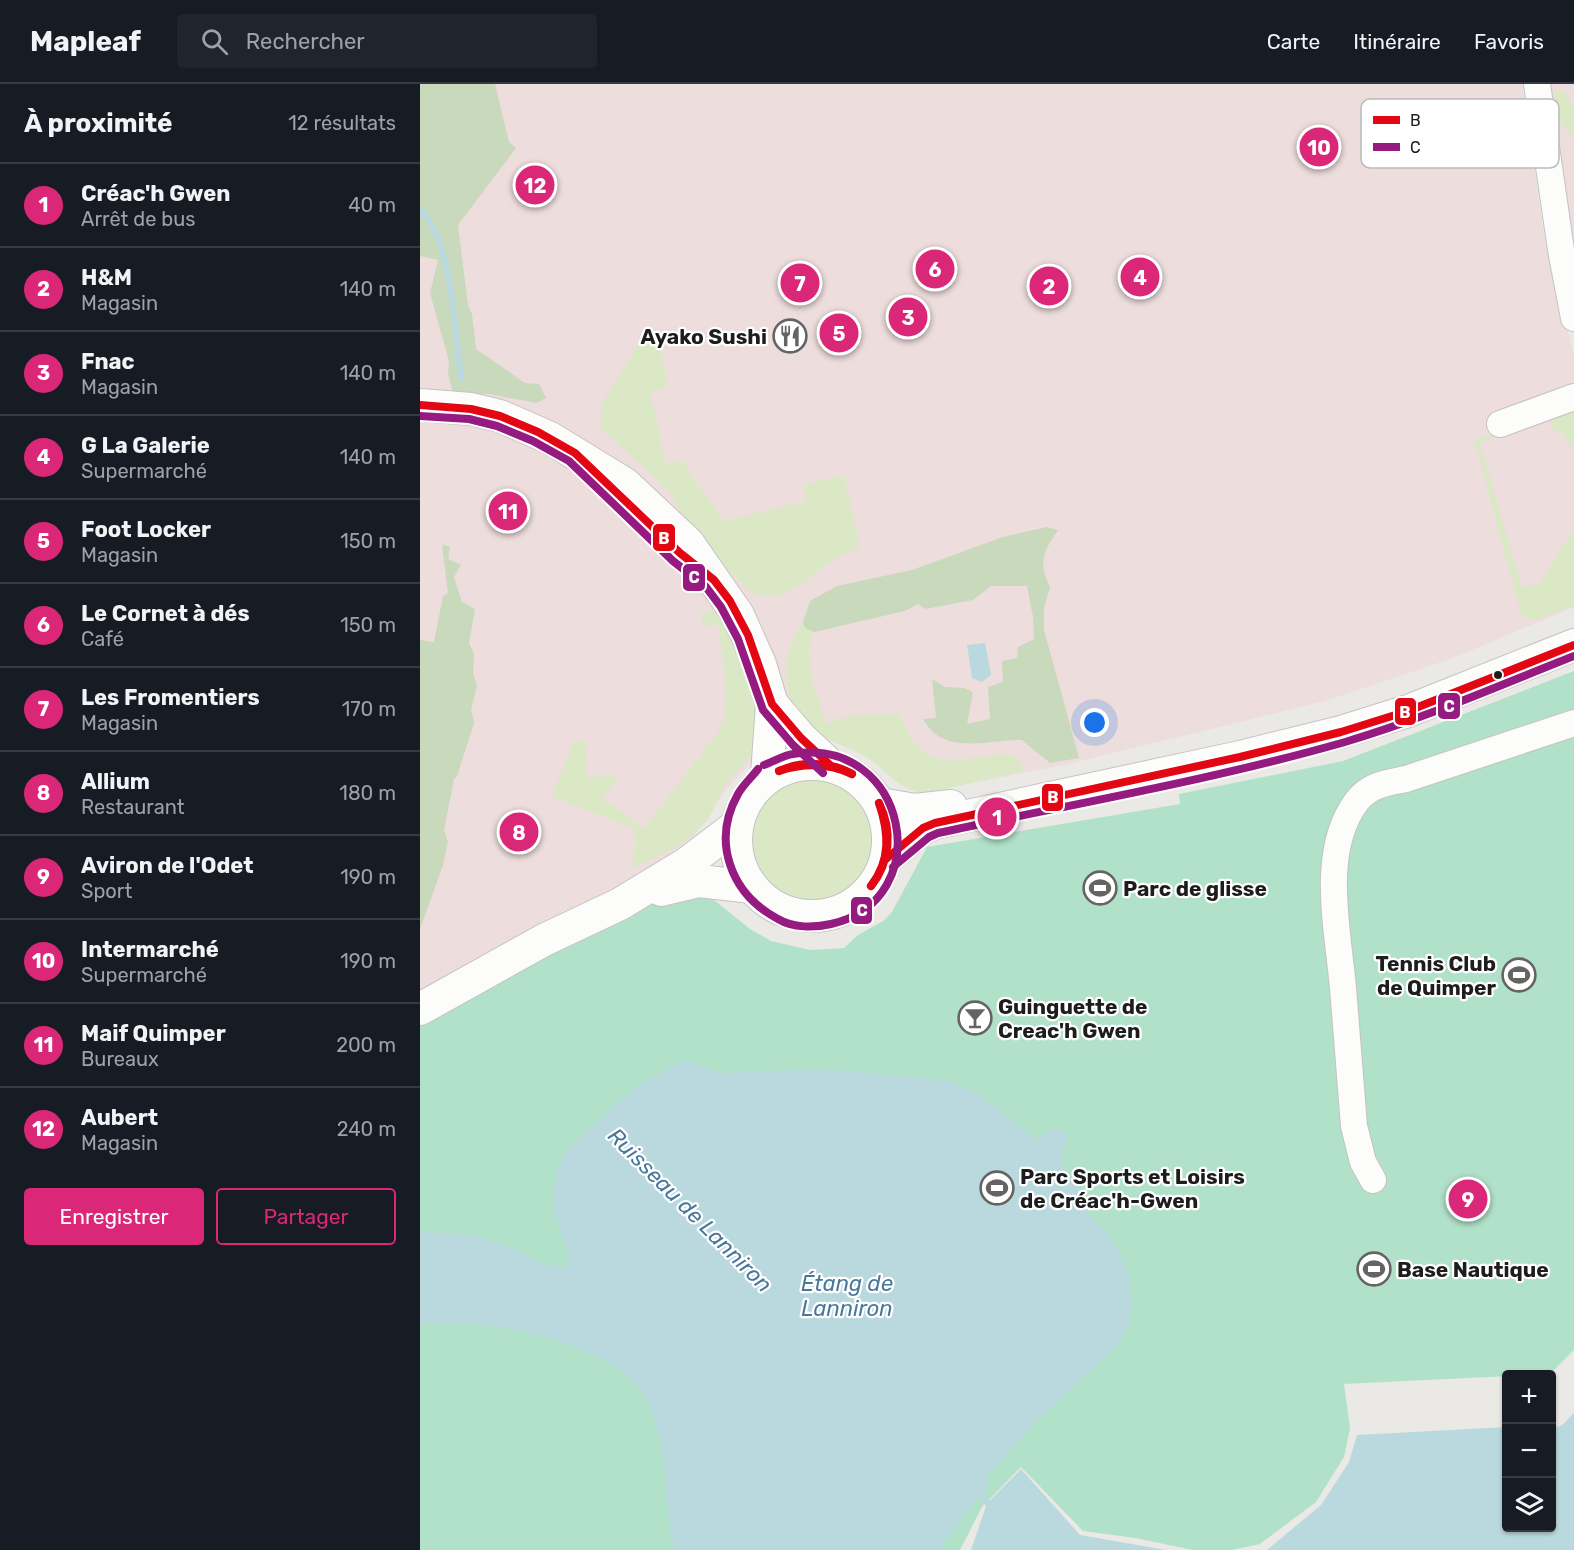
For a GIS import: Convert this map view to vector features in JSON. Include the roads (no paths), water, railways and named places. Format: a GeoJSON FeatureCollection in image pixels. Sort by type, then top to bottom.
{"type":"FeatureCollection","features":[{"type":"Feature","properties":{"kind":"street"},"geometry":{"type":"LineString","coordinates":[[1537,84],[1539,99]]}},
{"type":"Feature","properties":{"kind":"street"},"geometry":{"type":"LineString","coordinates":[[1549,168],[1574,318]]}},
{"type":"Feature","properties":{"kind":"street"},"geometry":{"type":"LineString","coordinates":[[1500,424],[1574,397]]}},
{"type":"Feature","properties":{"kind":"street"},"geometry":{"type":"LineString","coordinates":[[420,405],[471,410],[500,416],[538,432],[614,475],[648,502],[688,543],[730,602],[748,635],[760,664],[772,704],[767,775]]}},
{"type":"Feature","properties":{"kind":"street"},"geometry":{"type":"LineString","coordinates":[[880,804],[915,810],[947,807],[1301,730],[1389,704],[1446,682],[1574,622]]}},
{"type":"Feature","properties":{"kind":"street"},"geometry":{"type":"LineString","coordinates":[[886,859],[922,828],[935,823],[1240,757],[1341,732],[1408,711],[1574,645]]}},
{"type":"Feature","properties":{"kind":"street"},"geometry":{"type":"LineString","coordinates":[[772,704],[801,738],[830,765]]}},
{"type":"Feature","properties":{"kind":"street"},"geometry":{"type":"LineString","coordinates":[[1373,1180],[1363,1162],[1354,1126],[1335,900],[1340,837],[1357,801],[1372,788],[1574,723]]}},
{"type":"Feature","properties":{"kind":"street"},"geometry":{"type":"LineString","coordinates":[[796,764],[830,765],[847,771],[862,781],[880,804],[888,831],[886,859],[876,881],[863,896],[844,910],[824,915],[792,914],[763,899],[752,888],[741,870],[736,851],[736,826],[746,800],[767,775],[796,764]]}},
{"type":"Feature","properties":{"kind":"street"},"geometry":{"type":"LineString","coordinates":[[420,1009],[544,940],[620,904],[686,864],[736,826]]}},
{"type":"Feature","properties":{"kind":"street"},"geometry":{"type":"LineString","coordinates":[[620,904],[689,881],[712,880],[752,888]]}},
{"type":"Feature","properties":{"kind":"water"},"geometry":{"type":"Polygon","coordinates":[[[985,643],[991,675],[982,682],[972,678],[967,645],[985,643]]]}},
{"type":"Feature","properties":{"kind":"water","name":"Étang de Lanniron"},"geometry":{"type":"Polygon","coordinates":[[[679,1062],[691,1062],[721,1073],[822,1069],[946,1080],[980,1095],[1039,1141],[1054,1129],[1061,1130],[1068,1137],[1062,1156],[1065,1170],[1083,1198],[1081,1200],[1092,1220],[1107,1231],[1128,1270],[1132,1303],[1129,1325],[1115,1348],[1037,1420],[987,1477],[987,1488],[962,1517],[939,1550],[674,1550],[659,1435],[646,1398],[631,1378],[607,1361],[577,1347],[544,1336],[509,1328],[475,1324],[420,1325],[420,1231],[478,1236],[520,1251],[548,1266],[567,1267],[569,1256],[554,1209],[553,1191],[556,1173],[566,1151],[631,1091],[679,1062]]]}},
{"type":"Feature","properties":{"kind":"water"},"geometry":{"type":"Polygon","coordinates":[[[1574,1413],[1574,1550],[1267,1550],[1321,1505],[1349,1462],[1357,1435],[1502,1427],[1502,1532],[1556,1532],[1556,1427],[1562,1425],[1574,1413]]]}},
{"type":"Feature","properties":{"kind":"water"},"geometry":{"type":"Polygon","coordinates":[[[1021,1469],[1080,1535],[1166,1550],[971,1550],[987,1503],[1021,1469]]]}},
{"type":"Feature","properties":{"kind":"waterway","name":"Ruisseau de Lanniron"},"geometry":{"type":"LineString","coordinates":[[420,210],[431,223],[445,264],[454,313],[461,378]]}},
{"type":"Feature","properties":{"kind":"waterway","name":"Ruisseau de Lanniron"},"geometry":{"type":"LineString","coordinates":[[976,1492],[993,1508]]}},
{"type":"Feature","properties":{"kind":"place","name":"Intermarché"},"geometry":{"type":"Point","coordinates":[1319,147]}},
{"type":"Feature","properties":{"kind":"place","name":"Aubert"},"geometry":{"type":"Point","coordinates":[535,185]}},
{"type":"Feature","properties":{"kind":"place","name":"Le Cornet à dés"},"geometry":{"type":"Point","coordinates":[935,269]}},
{"type":"Feature","properties":{"kind":"place","name":"G La Galerie"},"geometry":{"type":"Point","coordinates":[1140,277]}},
{"type":"Feature","properties":{"kind":"place","name":"Les Fromentiers"},"geometry":{"type":"Point","coordinates":[800,283]}},
{"type":"Feature","properties":{"kind":"place","name":"H&M"},"geometry":{"type":"Point","coordinates":[1049,286]}},
{"type":"Feature","properties":{"kind":"place","name":"Fnac"},"geometry":{"type":"Point","coordinates":[908,317]}},
{"type":"Feature","properties":{"kind":"place","name":"Foot Locker"},"geometry":{"type":"Point","coordinates":[839,333]}},
{"type":"Feature","properties":{"kind":"place","name":"Ayako Sushi"},"geometry":{"type":"Point","coordinates":[790,336]}},
{"type":"Feature","properties":{"kind":"place","name":"Maif Quimper"},"geometry":{"type":"Point","coordinates":[508,511]}},
{"type":"Feature","properties":{"kind":"place","name":"Créac'h Gwen"},"geometry":{"type":"Point","coordinates":[997,817]}},
{"type":"Feature","properties":{"kind":"place","name":"Allium"},"geometry":{"type":"Point","coordinates":[519,832]}},
{"type":"Feature","properties":{"kind":"place","name":"Parc de glisse"},"geometry":{"type":"Point","coordinates":[1100,888]}},
{"type":"Feature","properties":{"kind":"place","name":"Tennis Club de Quimper"},"geometry":{"type":"Point","coordinates":[1519,975]}},
{"type":"Feature","properties":{"kind":"place","name":"Guinguette de Creac'h Gwen"},"geometry":{"type":"Point","coordinates":[975,1018]}},
{"type":"Feature","properties":{"kind":"place","name":"Parc Sports et Loisirs de Créac'h-Gwen"},"geometry":{"type":"Point","coordinates":[997,1188]}},
{"type":"Feature","properties":{"kind":"place","name":"Aviron de l'Odet"},"geometry":{"type":"Point","coordinates":[1468,1199]}},
{"type":"Feature","properties":{"kind":"place","name":"Base Nautique"},"geometry":{"type":"Point","coordinates":[1374,1269]}}]}
